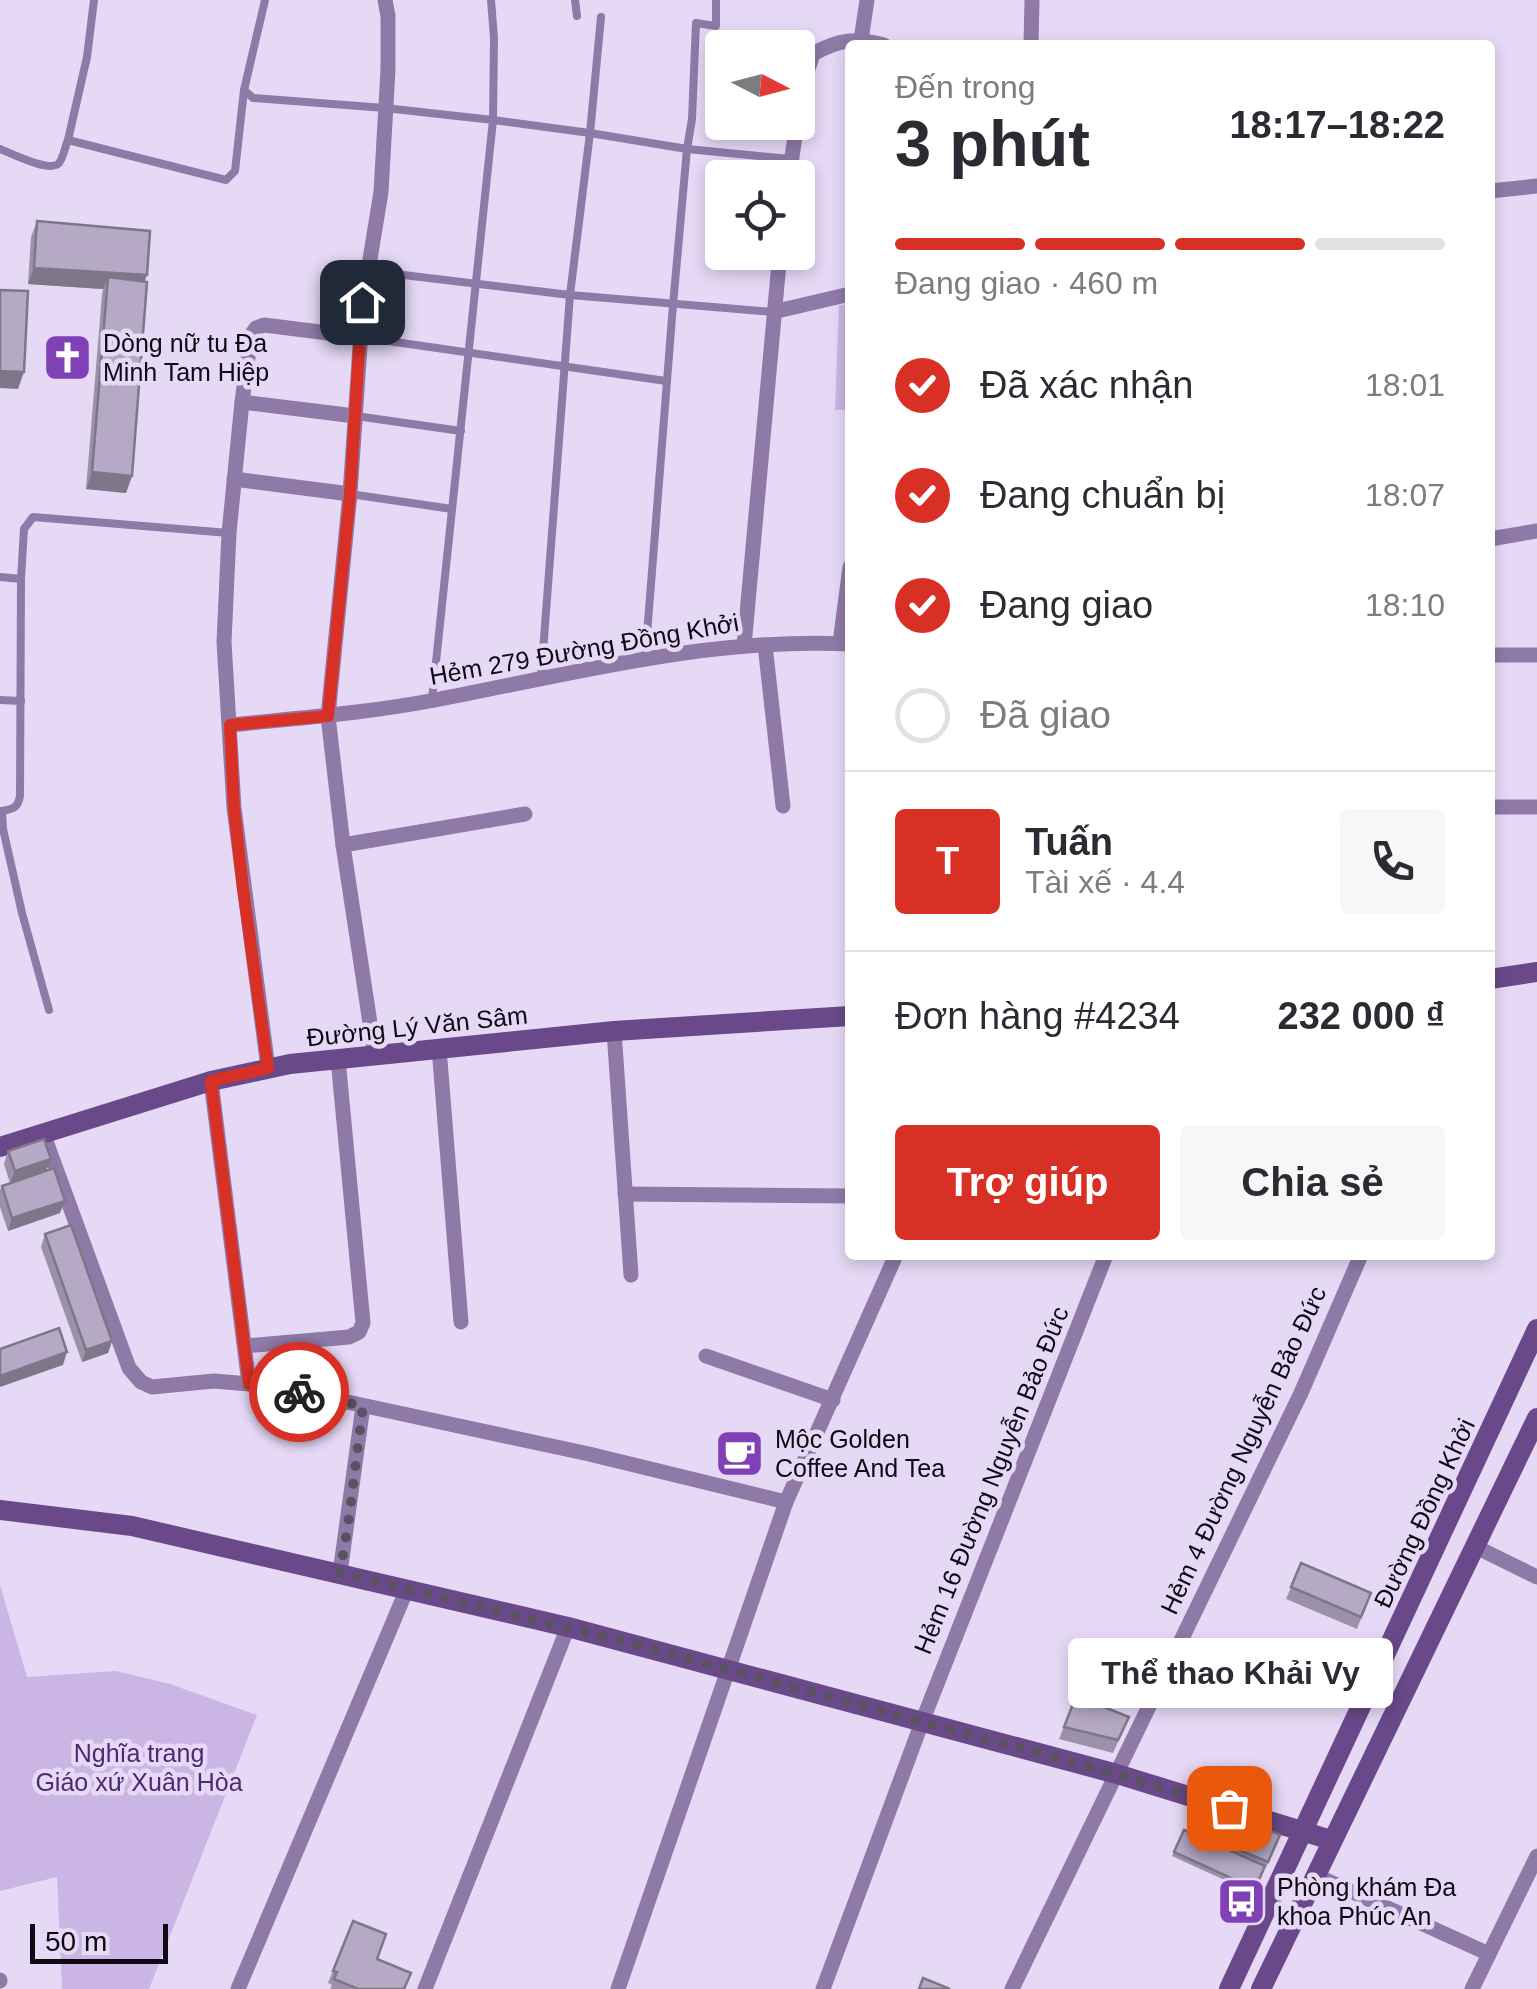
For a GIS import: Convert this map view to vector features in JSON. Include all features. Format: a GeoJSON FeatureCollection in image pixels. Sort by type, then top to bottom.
{"type":"FeatureCollection","features":[{"type":"Feature","properties":{"kind":"street"},"geometry":{"type":"LineString","coordinates":[[375,1056],[328,716],[350,494],[360,337],[381,192],[388,16],[385,0]]}},
{"type":"Feature","properties":{"kind":"street"},"geometry":{"type":"LineString","coordinates":[[861,40],[867,0]]}},
{"type":"Feature","properties":{"kind":"street"},"geometry":{"type":"LineString","coordinates":[[1031,40],[1032,0]]}},
{"type":"Feature","properties":{"kind":"street"},"geometry":{"type":"LineString","coordinates":[[815,53],[832,43],[845,42]]}},
{"type":"Feature","properties":{"kind":"street"},"geometry":{"type":"LineString","coordinates":[[792,160],[795,140]]}},
{"type":"Feature","properties":{"kind":"street"},"geometry":{"type":"LineString","coordinates":[[1495,190],[1537,186]]}},
{"type":"Feature","properties":{"kind":"street"},"geometry":{"type":"LineString","coordinates":[[744,646],[778,270]]}},
{"type":"Feature","properties":{"kind":"street"},"geometry":{"type":"LineString","coordinates":[[774,312],[845,295]]}},
{"type":"Feature","properties":{"kind":"street"},"geometry":{"type":"LineString","coordinates":[[268,1068],[236,824],[224,642],[229,532],[242,402],[251,335],[256,328],[264,325],[360,337]]}},
{"type":"Feature","properties":{"kind":"street"},"geometry":{"type":"LineString","coordinates":[[242,402],[355,416]]}},
{"type":"Feature","properties":{"kind":"street"},"geometry":{"type":"LineString","coordinates":[[234,479],[350,494]]}},
{"type":"Feature","properties":{"kind":"street"},"geometry":{"type":"LineString","coordinates":[[1495,538],[1537,532]]}},
{"type":"Feature","properties":{"kind":"street"},"geometry":{"type":"LineString","coordinates":[[765,644],[784,806]]}},
{"type":"Feature","properties":{"kind":"street","name":"Hẻm 279 Đường Đồng Khởi"},"geometry":{"type":"LineString","coordinates":[[230,725],[328,716],[744,646],[845,644]]}},
{"type":"Feature","properties":{"kind":"street"},"geometry":{"type":"LineString","coordinates":[[1495,655],[1537,655]]}},
{"type":"Feature","properties":{"kind":"street"},"geometry":{"type":"LineString","coordinates":[[1495,807],[1537,808]]}},
{"type":"Feature","properties":{"kind":"street"},"geometry":{"type":"LineString","coordinates":[[343,845],[525,814]]}},
{"type":"Feature","properties":{"kind":"street"},"geometry":{"type":"LineString","coordinates":[[1495,978],[1537,972]]}},
{"type":"Feature","properties":{"kind":"street","name":"Đường Lý Văn Sâm"},"geometry":{"type":"LineString","coordinates":[[0,1147],[211,1081],[268,1068],[614,1031],[845,1016]]}},
{"type":"Feature","properties":{"kind":"street"},"geometry":{"type":"LineString","coordinates":[[614,1031],[631,1275]]}},
{"type":"Feature","properties":{"kind":"street"},"geometry":{"type":"LineString","coordinates":[[440,1048],[460,1322]]}},
{"type":"Feature","properties":{"kind":"street"},"geometry":{"type":"LineString","coordinates":[[245,1346],[350,1336],[359,1332],[363,1323],[338,1059]]}},
{"type":"Feature","properties":{"kind":"street"},"geometry":{"type":"LineString","coordinates":[[211,1081],[249,1384]]}},
{"type":"Feature","properties":{"kind":"street"},"geometry":{"type":"LineString","coordinates":[[43,1133],[128,1368],[141,1382],[152,1387],[214,1381],[288,1390],[589,1454],[786,1502]]}},
{"type":"Feature","properties":{"kind":"street"},"geometry":{"type":"LineString","coordinates":[[625,1194],[845,1196]]}},
{"type":"Feature","properties":{"kind":"street"},"geometry":{"type":"LineString","coordinates":[[618,1989],[786,1502],[894,1260]]}},
{"type":"Feature","properties":{"kind":"street","name":"Hẻm 16 Đường Nguyễn Bảo Đức"},"geometry":{"type":"LineString","coordinates":[[823,1989],[922,1722],[1104,1260]]}},
{"type":"Feature","properties":{"kind":"street","name":"Hẻm 4 Đường Nguyễn Bảo Đức"},"geometry":{"type":"LineString","coordinates":[[1012,1989],[1301,1393],[1359,1260]]}},
{"type":"Feature","properties":{"kind":"street","name":"Đường Đồng Khởi"},"geometry":{"type":"LineString","coordinates":[[1229,1989],[1537,1330]]}},
{"type":"Feature","properties":{"kind":"street"},"geometry":{"type":"LineString","coordinates":[[706,1356],[832,1400]]}},
{"type":"Feature","properties":{"kind":"street"},"geometry":{"type":"LineString","coordinates":[[340,1573],[363,1406]]}},
{"type":"Feature","properties":{"kind":"street"},"geometry":{"type":"LineString","coordinates":[[1262,1989],[1537,1418]]}},
{"type":"Feature","properties":{"kind":"street"},"geometry":{"type":"LineString","coordinates":[[0,1510],[132,1526],[407,1588],[1116,1774],[1332,1840]]}},
{"type":"Feature","properties":{"kind":"street"},"geometry":{"type":"LineString","coordinates":[[1476,1547],[1537,1578]]}},
{"type":"Feature","properties":{"kind":"street"},"geometry":{"type":"LineString","coordinates":[[238,1989],[407,1588]]}},
{"type":"Feature","properties":{"kind":"street"},"geometry":{"type":"LineString","coordinates":[[425,1989],[568,1628]]}},
{"type":"Feature","properties":{"kind":"street"},"geometry":{"type":"LineString","coordinates":[[1472,1989],[1537,1856]]}},
{"type":"Feature","properties":{"kind":"street"},"geometry":{"type":"LineString","coordinates":[[1315,1875],[1489,1954]]}},
{"type":"Feature","properties":{"kind":"lane"},"geometry":{"type":"LineString","coordinates":[[0,149],[43,166],[59,163],[68,140],[86,57],[94,0]]}},
{"type":"Feature","properties":{"kind":"lane"},"geometry":{"type":"LineString","coordinates":[[68,140],[226,180],[235,171],[244,90],[265,0]]}},
{"type":"Feature","properties":{"kind":"lane"},"geometry":{"type":"LineString","coordinates":[[432,700],[493,120],[491,0]]}},
{"type":"Feature","properties":{"kind":"lane"},"geometry":{"type":"LineString","coordinates":[[575,0],[576,16]]}},
{"type":"Feature","properties":{"kind":"lane"},"geometry":{"type":"LineString","coordinates":[[645,660],[672,304],[692,119],[696,23],[716,26],[716,0]]}},
{"type":"Feature","properties":{"kind":"lane"},"geometry":{"type":"LineString","coordinates":[[541,678],[570,295],[602,17]]}},
{"type":"Feature","properties":{"kind":"lane"},"geometry":{"type":"LineString","coordinates":[[244,90],[254,98],[493,120],[687,150],[792,160]]}},
{"type":"Feature","properties":{"kind":"lane"},"geometry":{"type":"LineString","coordinates":[[368,270],[570,295],[774,312]]}},
{"type":"Feature","properties":{"kind":"lane"},"geometry":{"type":"LineString","coordinates":[[360,337],[666,381]]}},
{"type":"Feature","properties":{"kind":"lane"},"geometry":{"type":"LineString","coordinates":[[355,416],[460,431]]}},
{"type":"Feature","properties":{"kind":"lane"},"geometry":{"type":"LineString","coordinates":[[350,494],[452,509]]}},
{"type":"Feature","properties":{"kind":"lane"},"geometry":{"type":"LineString","coordinates":[[48,1010],[2,829],[1,811],[13,809],[20,796],[24,529],[33,518],[229,532]]}},
{"type":"Feature","properties":{"kind":"lane"},"geometry":{"type":"LineString","coordinates":[[0,577],[21,579]]}},
{"type":"Feature","properties":{"kind":"lane"},"geometry":{"type":"LineString","coordinates":[[0,700],[21,701]]}},
{"type":"Feature","properties":{"kind":"green space"},"geometry":{"type":"Polygon","coordinates":[[[839,305],[845,305],[845,410],[835,410],[839,305]]]}},
{"type":"Feature","properties":{"kind":"green space","name":"Nghĩa trang Giáo xứ Xuân Hòa"},"geometry":{"type":"Polygon","coordinates":[[[0,1585],[27,1677],[116,1671],[170,1684],[257,1715],[149,1989],[62,1989],[57,1877],[0,1891],[0,1585]]]}},
{"type":"Feature","properties":{"kind":"building"},"geometry":{"type":"Polygon","coordinates":[[[37,221],[150,231],[147,275],[34,268],[37,221]]]}},
{"type":"Feature","properties":{"kind":"building"},"geometry":{"type":"Polygon","coordinates":[[[108,277],[147,282],[132,476],[92,472],[108,277]]]}},
{"type":"Feature","properties":{"kind":"building"},"geometry":{"type":"Polygon","coordinates":[[[0,290],[28,291],[24,372],[0,371],[0,290]]]}},
{"type":"Feature","properties":{"kind":"building"},"geometry":{"type":"Polygon","coordinates":[[[44,1139],[51,1159],[15,1171],[8,1151],[44,1139]]]}},
{"type":"Feature","properties":{"kind":"building"},"geometry":{"type":"Polygon","coordinates":[[[54,1168],[65,1201],[12,1218],[2,1186],[54,1168]]]}},
{"type":"Feature","properties":{"kind":"building"},"geometry":{"type":"Polygon","coordinates":[[[71,1225],[112,1341],[86,1350],[45,1234],[71,1225]]]}},
{"type":"Feature","properties":{"kind":"building"},"geometry":{"type":"Polygon","coordinates":[[[59,1328],[67,1352],[0,1376],[0,1349],[59,1328]]]}},
{"type":"Feature","properties":{"kind":"building"},"geometry":{"type":"Polygon","coordinates":[[[1301,1563],[1371,1593],[1361,1617],[1291,1587],[1301,1563]]]}},
{"type":"Feature","properties":{"kind":"building"},"geometry":{"type":"Polygon","coordinates":[[[1076,1696],[1129,1717],[1118,1740],[1064,1727],[1076,1696]]]}},
{"type":"Feature","properties":{"kind":"building"},"geometry":{"type":"Polygon","coordinates":[[[1216,1807],[1280,1835],[1268,1862],[1204,1835],[1216,1807]]]}},
{"type":"Feature","properties":{"kind":"building"},"geometry":{"type":"Polygon","coordinates":[[[1184,1830],[1265,1866],[1255,1889],[1174,1852],[1184,1830]]]}},
{"type":"Feature","properties":{"kind":"building"},"geometry":{"type":"Polygon","coordinates":[[[353,1921],[386,1934],[377,1959],[411,1973],[404,1989],[358,1989],[334,1979],[337,1972],[333,1971],[353,1921]]]}},
{"type":"Feature","properties":{"kind":"building"},"geometry":{"type":"Polygon","coordinates":[[[923,1978],[950,1989],[919,1989],[923,1978]]]}},
{"type":"Feature","properties":{"kind":"way so far"},"geometry":{"type":"LineString","coordinates":[[299,1392],[363,1406],[340,1573],[618,1640],[1229,1808]]}},
{"type":"Feature","properties":{"kind":"place","name":"Dòng nữ tu Đa Minh Tam Hiệp"},"geometry":{"type":"Point","coordinates":[68,357]}},
{"type":"Feature","properties":{"kind":"place","name":"Mộc Golden Coffee And Tea"},"geometry":{"type":"Point","coordinates":[740,1453]}},
{"type":"Feature","properties":{"kind":"place","name":"Thể thao Khải Vy"},"geometry":{"type":"Point","coordinates":[1229,1808]}},
{"type":"Feature","properties":{"kind":"place","name":"Phòng khám Đa khoa Phúc An"},"geometry":{"type":"Point","coordinates":[1242,1901]}},
{"type":"Feature","properties":{"kind":"route"},"geometry":{"type":"LineString","coordinates":[[299,1392],[249,1384],[211,1081],[268,1068],[234,808],[230,725],[328,716],[350,494],[362,302]]}}]}
